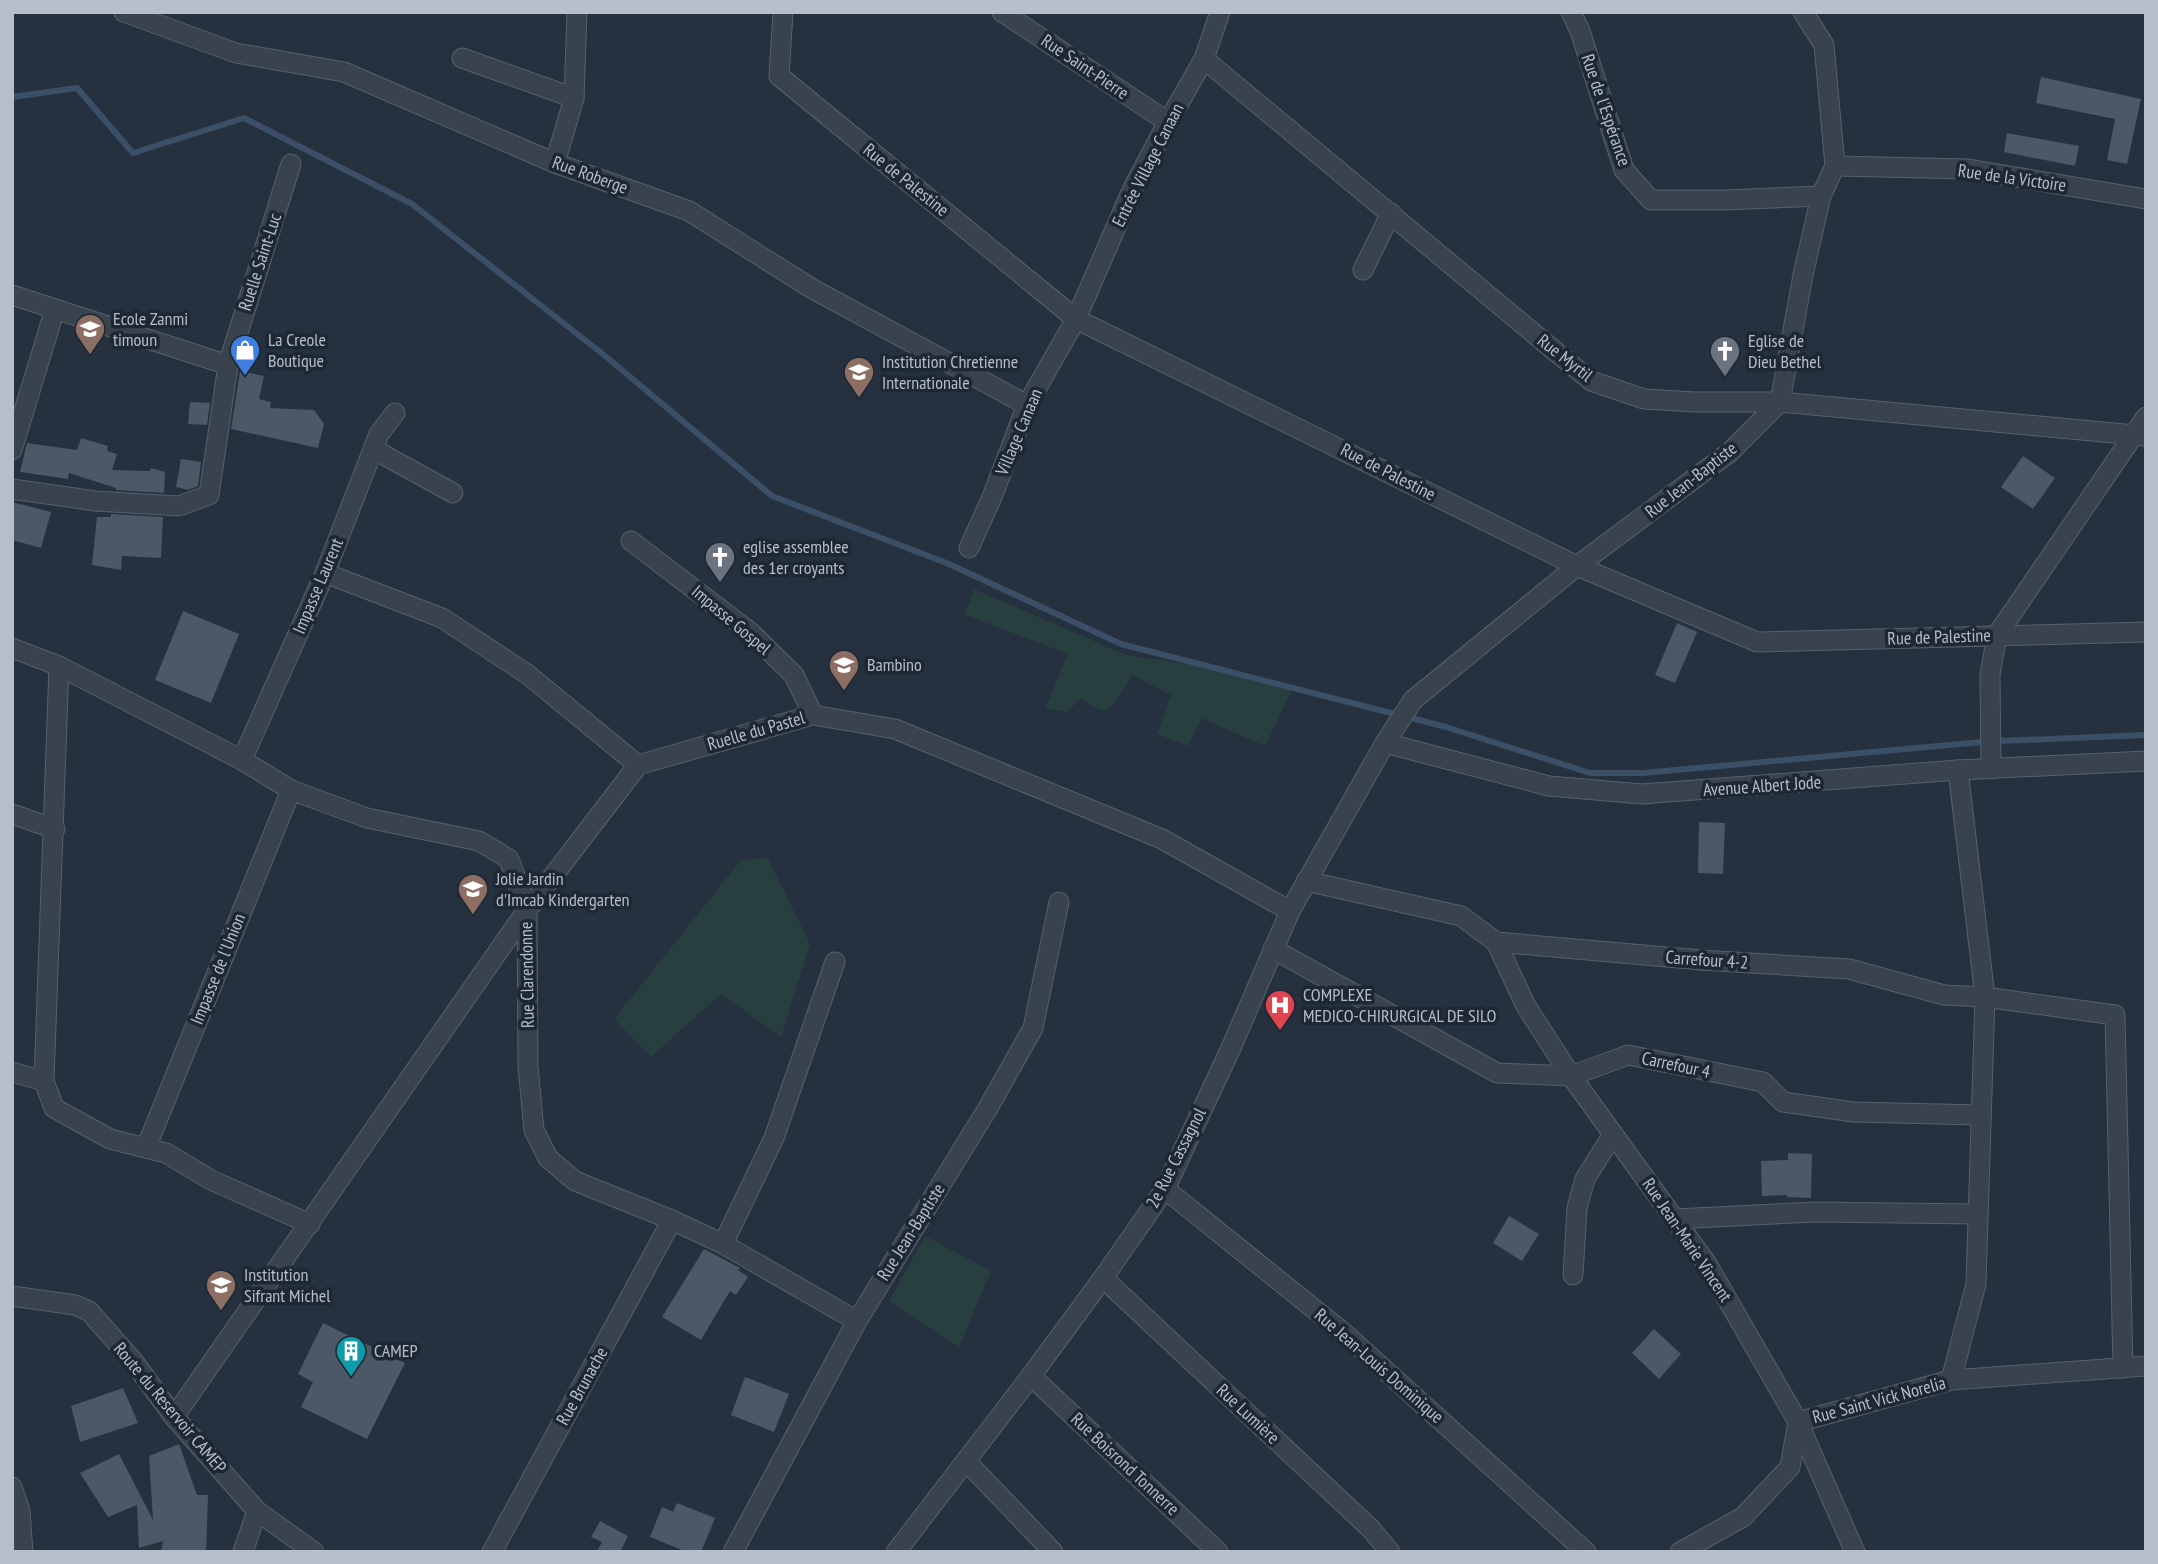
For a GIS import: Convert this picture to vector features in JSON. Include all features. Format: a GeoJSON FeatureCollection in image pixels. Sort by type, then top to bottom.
{"type":"FeatureCollection","features":[{"type":"Feature","properties":{"kind":"street","name":"Rue Roberge"},"geometry":{"type":"LineString","coordinates":[[124,12],[236,53],[344,72],[555,163],[689,211],[811,288],[1027,405]]}},
{"type":"Feature","properties":{"kind":"street"},"geometry":{"type":"LineString","coordinates":[[555,163],[574,98],[577,12]]}},
{"type":"Feature","properties":{"kind":"street","name":"Rue de Palestine"},"geometry":{"type":"LineString","coordinates":[[783,12],[779,76],[1076,319],[1577,566],[1757,642],[2146,632]]}},
{"type":"Feature","properties":{"kind":"street","name":"Rue Saint-Pierre"},"geometry":{"type":"LineString","coordinates":[[1002,12],[1168,122]]}},
{"type":"Feature","properties":{"kind":"street","name":"Entrée Village Canaan"},"geometry":{"type":"LineString","coordinates":[[1076,319],[1133,188],[1204,59],[1220,12]]}},
{"type":"Feature","properties":{"kind":"street","name":"Rue de l'Espérance"},"geometry":{"type":"LineString","coordinates":[[1571,12],[1584,43],[1625,170],[1651,200],[1821,196]]}},
{"type":"Feature","properties":{"kind":"street"},"geometry":{"type":"LineString","coordinates":[[1780,401],[1803,275],[1821,196],[1835,166],[1824,46],[1803,12]]}},
{"type":"Feature","properties":{"kind":"street"},"geometry":{"type":"LineString","coordinates":[[462,58],[574,98]]}},
{"type":"Feature","properties":{"kind":"street","name":"Rue Myrtil"},"geometry":{"type":"LineString","coordinates":[[1204,59],[1591,381],[1644,399],[1695,402],[1780,401],[2140,435]]}},
{"type":"Feature","properties":{"kind":"street","name":"Ruelle Saint-Luc"},"geometry":{"type":"LineString","coordinates":[[12,489],[95,501],[179,506],[209,495],[228,365],[291,164]]}},
{"type":"Feature","properties":{"kind":"street","name":"Rue de la Victoire"},"geometry":{"type":"LineString","coordinates":[[1835,166],[1968,169],[2146,199]]}},
{"type":"Feature","properties":{"kind":"street"},"geometry":{"type":"LineString","coordinates":[[1363,270],[1391,213]]}},
{"type":"Feature","properties":{"kind":"street"},"geometry":{"type":"LineString","coordinates":[[12,295],[228,365]]}},
{"type":"Feature","properties":{"kind":"street"},"geometry":{"type":"LineString","coordinates":[[12,450],[55,309]]}},
{"type":"Feature","properties":{"kind":"street","name":"Village Canaan"},"geometry":{"type":"LineString","coordinates":[[969,548],[992,497],[1027,405],[1076,319]]}},
{"type":"Feature","properties":{"kind":"street","name":"Rue Jean-Baptiste"},"geometry":{"type":"LineString","coordinates":[[1389,735],[1413,700],[1577,566],[1730,452],[1780,401]]}},
{"type":"Feature","properties":{"kind":"street","name":"Impasse Laurent"},"geometry":{"type":"LineString","coordinates":[[242,760],[325,573],[379,433],[395,413]]}},
{"type":"Feature","properties":{"kind":"street"},"geometry":{"type":"LineString","coordinates":[[1991,769],[1990,675],[1997,635],[2140,435],[2146,417]]}},
{"type":"Feature","properties":{"kind":"street"},"geometry":{"type":"LineString","coordinates":[[373,449],[453,493]]}},
{"type":"Feature","properties":{"kind":"street","name":"Impasse Gospel"},"geometry":{"type":"LineString","coordinates":[[631,541],[749,631],[794,675],[813,715]]}},
{"type":"Feature","properties":{"kind":"street"},"geometry":{"type":"LineString","coordinates":[[174,1417],[527,910],[638,765],[527,674],[442,618],[325,573]]}},
{"type":"Feature","properties":{"kind":"street","name":"Rue Clarendonne"},"geometry":{"type":"LineString","coordinates":[[12,648],[59,666],[242,760],[291,790],[366,818],[479,841],[509,859],[527,910],[528,1066],[534,1130],[548,1158],[575,1181],[672,1220],[723,1244],[857,1321]]}},
{"type":"Feature","properties":{"kind":"street"},"geometry":{"type":"LineString","coordinates":[[59,666],[44,1081],[54,1108],[110,1139],[166,1153],[211,1180],[310,1224]]}},
{"type":"Feature","properties":{"kind":"street","name":"Ruelle du Pastel"},"geometry":{"type":"LineString","coordinates":[[638,765],[813,715],[895,729],[1162,839],[1290,911]]}},
{"type":"Feature","properties":{"kind":"street","name":"Avenue Albert Jode"},"geometry":{"type":"LineString","coordinates":[[1389,735],[1549,786],[1642,794],[1958,770],[2146,761]]}},
{"type":"Feature","properties":{"kind":"street","name":"2e Rue Cassagnol"},"geometry":{"type":"LineString","coordinates":[[896,1552],[1031,1376],[1165,1189],[1231,1048],[1290,911],[1389,735]]}},
{"type":"Feature","properties":{"kind":"street"},"geometry":{"type":"LineString","coordinates":[[1951,1380],[1976,1284],[1985,997],[1958,770]]}},
{"type":"Feature","properties":{"kind":"street","name":"Impasse de l'Union"},"geometry":{"type":"LineString","coordinates":[[146,1148],[291,790]]}},
{"type":"Feature","properties":{"kind":"street"},"geometry":{"type":"LineString","coordinates":[[12,814],[55,829]]}},
{"type":"Feature","properties":{"kind":"street"},"geometry":{"type":"LineString","coordinates":[[1306,881],[1461,916],[1496,942]]}},
{"type":"Feature","properties":{"kind":"street","name":"Rue Jean-Baptiste"},"geometry":{"type":"LineString","coordinates":[[733,1552],[857,1321],[988,1108],[1032,1028],[1059,902]]}},
{"type":"Feature","properties":{"kind":"street","name":"Carrefour 4-2"},"geometry":{"type":"LineString","coordinates":[[1496,942],[1701,960],[1849,969],[1944,995],[1985,997],[2116,1015],[2123,1368]]}},
{"type":"Feature","properties":{"kind":"street","name":"Rue Jean-Marie Vincent"},"geometry":{"type":"LineString","coordinates":[[1496,942],[1526,1006],[1571,1076],[1707,1264],[1798,1422],[1855,1552]]}},
{"type":"Feature","properties":{"kind":"street","name":"Carrefour 4"},"geometry":{"type":"LineString","coordinates":[[1273,949],[1497,1073],[1571,1076],[1628,1055],[1762,1082],[1783,1102],[1854,1112],[1981,1115]]}},
{"type":"Feature","properties":{"kind":"street"},"geometry":{"type":"LineString","coordinates":[[723,1244],[774,1138],[835,962]]}},
{"type":"Feature","properties":{"kind":"street"},"geometry":{"type":"LineString","coordinates":[[12,1072],[44,1081]]}},
{"type":"Feature","properties":{"kind":"street"},"geometry":{"type":"LineString","coordinates":[[1573,1275],[1577,1208],[1585,1179],[1612,1134]]}},
{"type":"Feature","properties":{"kind":"street","name":"Rue Jean-Louis Dominique"},"geometry":{"type":"LineString","coordinates":[[1165,1189],[1344,1333],[1586,1552]]}},
{"type":"Feature","properties":{"kind":"street"},"geometry":{"type":"LineString","coordinates":[[1675,1220],[1814,1212],[1978,1214]]}},
{"type":"Feature","properties":{"kind":"street","name":"Rue Brunache"},"geometry":{"type":"LineString","coordinates":[[492,1552],[672,1220]]}},
{"type":"Feature","properties":{"kind":"street","name":"Rue Lumière"},"geometry":{"type":"LineString","coordinates":[[1103,1278],[1371,1530],[1391,1552]]}},
{"type":"Feature","properties":{"kind":"street","name":"Route du Reservoir CAMEP"},"geometry":{"type":"LineString","coordinates":[[12,1296],[75,1305],[89,1311],[134,1362],[174,1417],[257,1511],[314,1552]]}},
{"type":"Feature","properties":{"kind":"street","name":"Rue Saint Vick Norelia"},"geometry":{"type":"LineString","coordinates":[[1680,1552],[1743,1517],[1790,1467],[1798,1422],[1951,1380],[2146,1366]]}},
{"type":"Feature","properties":{"kind":"street","name":"Rue Boisrond Tonnerre"},"geometry":{"type":"LineString","coordinates":[[1031,1376],[1218,1552]]}},
{"type":"Feature","properties":{"kind":"street"},"geometry":{"type":"LineString","coordinates":[[966,1461],[1053,1552]]}},
{"type":"Feature","properties":{"kind":"street"},"geometry":{"type":"LineString","coordinates":[[12,1487],[20,1511],[23,1552]]}},
{"type":"Feature","properties":{"kind":"street"},"geometry":{"type":"LineString","coordinates":[[243,1552],[257,1511]]}},
{"type":"Feature","properties":{"kind":"green space"},"geometry":{"type":"Polygon","coordinates":[[[974,589],[1126,655],[1219,669],[1292,690],[1265,746],[1201,718],[1189,746],[1157,734],[1171,695],[1132,675],[1113,706],[1102,711],[1080,699],[1067,712],[1045,708],[1068,654],[965,615],[974,589]]]}},
{"type":"Feature","properties":{"kind":"green space"},"geometry":{"type":"Polygon","coordinates":[[[768,858],[810,944],[781,1037],[721,994],[651,1057],[614,1019],[741,860],[768,858]]]}},
{"type":"Feature","properties":{"kind":"green space"},"geometry":{"type":"Polygon","coordinates":[[[925,1236],[991,1271],[959,1347],[889,1301],[925,1236]]]}},
{"type":"Feature","properties":{"kind":"building"},"geometry":{"type":"Polygon","coordinates":[[[2041,77],[2141,99],[2127,164],[2107,160],[2115,119],[2036,103],[2041,77]]]}},
{"type":"Feature","properties":{"kind":"building"},"geometry":{"type":"Polygon","coordinates":[[[2007,133],[2079,146],[2075,166],[2004,152],[2007,133]]]}},
{"type":"Feature","properties":{"kind":"building"},"geometry":{"type":"Polygon","coordinates":[[[240,371],[264,376],[259,399],[271,402],[270,408],[314,410],[324,424],[318,448],[231,429],[240,371]]]}},
{"type":"Feature","properties":{"kind":"building"},"geometry":{"type":"Polygon","coordinates":[[[190,402],[210,403],[207,425],[188,424],[190,402]]]}},
{"type":"Feature","properties":{"kind":"building"},"geometry":{"type":"Polygon","coordinates":[[[81,438],[108,446],[107,451],[117,454],[112,470],[150,471],[151,468],[165,472],[164,493],[116,490],[69,473],[68,479],[20,472],[27,443],[77,450],[81,438]]]}},
{"type":"Feature","properties":{"kind":"building"},"geometry":{"type":"Polygon","coordinates":[[[2023,456],[2055,478],[2033,509],[2001,487],[2023,456]]]}},
{"type":"Feature","properties":{"kind":"building"},"geometry":{"type":"Polygon","coordinates":[[[181,459],[201,462],[198,486],[188,490],[176,487],[181,459]]]}},
{"type":"Feature","properties":{"kind":"building"},"geometry":{"type":"Polygon","coordinates":[[[12,502],[51,512],[41,548],[12,540],[12,502]]]}},
{"type":"Feature","properties":{"kind":"building"},"geometry":{"type":"Polygon","coordinates":[[[111,514],[163,517],[161,558],[122,556],[121,570],[92,565],[97,517],[111,517],[111,514]]]}},
{"type":"Feature","properties":{"kind":"building"},"geometry":{"type":"Polygon","coordinates":[[[183,611],[239,634],[211,703],[155,680],[183,611]]]}},
{"type":"Feature","properties":{"kind":"building"},"geometry":{"type":"Polygon","coordinates":[[[1677,623],[1697,632],[1675,683],[1655,675],[1677,623]]]}},
{"type":"Feature","properties":{"kind":"building"},"geometry":{"type":"Polygon","coordinates":[[[1699,822],[1725,823],[1723,874],[1698,873],[1699,822]]]}},
{"type":"Feature","properties":{"kind":"building"},"geometry":{"type":"Polygon","coordinates":[[[1788,1153],[1812,1154],[1811,1198],[1762,1196],[1761,1161],[1788,1160],[1788,1153]]]}},
{"type":"Feature","properties":{"kind":"building"},"geometry":{"type":"Polygon","coordinates":[[[1509,1216],[1539,1234],[1522,1261],[1493,1243],[1509,1216]]]}},
{"type":"Feature","properties":{"kind":"building"},"geometry":{"type":"Polygon","coordinates":[[[704,1249],[740,1268],[738,1270],[748,1277],[736,1295],[730,1291],[701,1340],[662,1317],[704,1249]]]}},
{"type":"Feature","properties":{"kind":"building","name":"CAMEP"},"geometry":{"type":"Polygon","coordinates":[[[323,1323],[405,1363],[367,1439],[301,1407],[313,1382],[298,1374],[323,1323]]]}},
{"type":"Feature","properties":{"kind":"building"},"geometry":{"type":"Polygon","coordinates":[[[1654,1329],[1681,1354],[1659,1379],[1632,1353],[1654,1329]]]}},
{"type":"Feature","properties":{"kind":"building"},"geometry":{"type":"Polygon","coordinates":[[[745,1377],[789,1394],[774,1432],[731,1415],[745,1377]]]}},
{"type":"Feature","properties":{"kind":"building"},"geometry":{"type":"Polygon","coordinates":[[[123,1388],[138,1423],[80,1442],[71,1406],[123,1388]]]}},
{"type":"Feature","properties":{"kind":"building"},"geometry":{"type":"Polygon","coordinates":[[[179,1444],[197,1495],[208,1495],[206,1552],[161,1552],[163,1541],[139,1548],[137,1505],[108,1517],[80,1473],[119,1454],[153,1520],[149,1456],[179,1444]]]}},
{"type":"Feature","properties":{"kind":"building"},"geometry":{"type":"Polygon","coordinates":[[[677,1503],[715,1518],[701,1552],[687,1552],[650,1537],[662,1507],[673,1512],[677,1503]]]}},
{"type":"Feature","properties":{"kind":"building"},"geometry":{"type":"Polygon","coordinates":[[[600,1521],[628,1536],[620,1552],[597,1552],[602,1542],[591,1537],[600,1521]]]}},
{"type":"Feature","properties":{"kind":"waterway"},"geometry":{"type":"LineString","coordinates":[[12,97],[77,88],[133,153],[244,118],[412,204],[604,355],[772,496],[949,564],[1121,644],[1446,727],[1590,773],[1643,773],[1982,742]]}},
{"type":"Feature","properties":{"kind":"waterway"},"geometry":{"type":"LineString","coordinates":[[1999,741],[2146,735]]}},
{"type":"Feature","properties":{"kind":"place","name":"Ecole Zanmi timoun"},"geometry":{"type":"Point","coordinates":[90,356]}},
{"type":"Feature","properties":{"kind":"place","name":"La Creole Boutique"},"geometry":{"type":"Point","coordinates":[245,377]}},
{"type":"Feature","properties":{"kind":"place","name":"Eglise de Dieu Bethel"},"geometry":{"type":"Point","coordinates":[1725,378]}},
{"type":"Feature","properties":{"kind":"place","name":"Institution Chretienne Internationale"},"geometry":{"type":"Point","coordinates":[859,399]}},
{"type":"Feature","properties":{"kind":"place","name":"eglise assemblee des 1er croyants"},"geometry":{"type":"Point","coordinates":[720,584]}},
{"type":"Feature","properties":{"kind":"place","name":"Bambino"},"geometry":{"type":"Point","coordinates":[844,692]}},
{"type":"Feature","properties":{"kind":"place","name":"Jolie Jardin d'Imcab Kindergarten"},"geometry":{"type":"Point","coordinates":[473,916]}},
{"type":"Feature","properties":{"kind":"place","name":"COMPLEXE MEDICO-CHIRURGICAL DE SILO"},"geometry":{"type":"Point","coordinates":[1280,1032]}},
{"type":"Feature","properties":{"kind":"place","name":"Institution Sifrant Michel"},"geometry":{"type":"Point","coordinates":[221,1312]}},
{"type":"Feature","properties":{"kind":"place","name":"CAMEP"},"geometry":{"type":"Point","coordinates":[351,1378]}}]}
